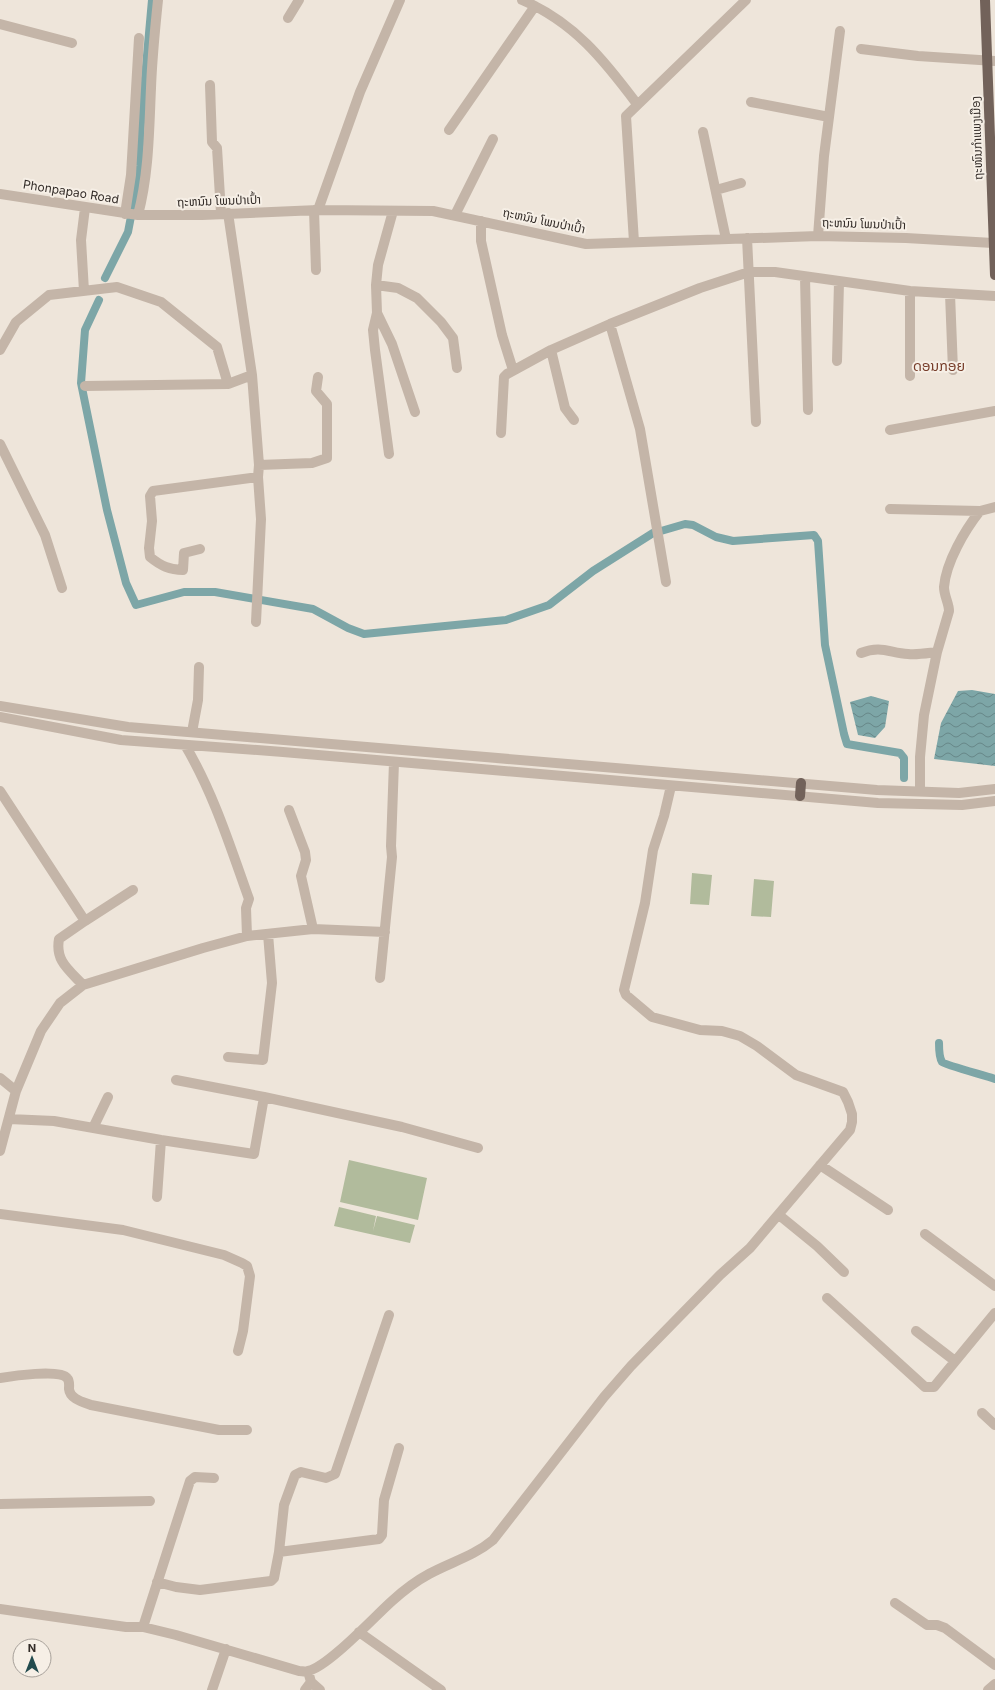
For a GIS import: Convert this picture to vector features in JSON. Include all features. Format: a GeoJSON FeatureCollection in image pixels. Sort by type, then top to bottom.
{"type":"FeatureCollection","features":[{"type":"Feature","properties":{"kind":"main road","name":"ຖະໜົນກຳແພງເມືອງ"},"geometry":{"type":"LineString","coordinates":[[985,0],[991,61],[993,243],[995,275]]}},
{"type":"Feature","properties":{"kind":"main road"},"geometry":{"type":"LineString","coordinates":[[800,796],[801,783]]}},
{"type":"Feature","properties":{"kind":"street"},"geometry":{"type":"LineString","coordinates":[[138,215],[145,189],[148,164],[151,87],[158,0]]}},
{"type":"Feature","properties":{"kind":"street"},"geometry":{"type":"LineString","coordinates":[[288,18],[299,0]]}},
{"type":"Feature","properties":{"kind":"street"},"geometry":{"type":"LineString","coordinates":[[316,270],[316,210],[360,92],[400,0]]}},
{"type":"Feature","properties":{"kind":"street"},"geometry":{"type":"LineString","coordinates":[[522,0],[538,4],[586,43],[601,58],[637,104]]}},
{"type":"Feature","properties":{"kind":"street"},"geometry":{"type":"LineString","coordinates":[[634,242],[626,116],[746,0]]}},
{"type":"Feature","properties":{"kind":"street"},"geometry":{"type":"LineString","coordinates":[[449,130],[538,4]]}},
{"type":"Feature","properties":{"kind":"street"},"geometry":{"type":"LineString","coordinates":[[0,24],[72,43]]}},
{"type":"Feature","properties":{"kind":"street"},"geometry":{"type":"LineString","coordinates":[[818,236],[824,156],[840,31]]}},
{"type":"Feature","properties":{"kind":"street"},"geometry":{"type":"LineString","coordinates":[[127,214],[131,175],[139,38]]}},
{"type":"Feature","properties":{"kind":"street"},"geometry":{"type":"LineString","coordinates":[[861,49],[918,56],[991,61]]}},
{"type":"Feature","properties":{"kind":"street"},"geometry":{"type":"LineString","coordinates":[[210,86],[212,142],[217,148],[224,213],[252,375],[259,465],[258,477],[261,519],[256,622]]}},
{"type":"Feature","properties":{"kind":"street"},"geometry":{"type":"LineString","coordinates":[[751,102],[829,117]]}},
{"type":"Feature","properties":{"kind":"street"},"geometry":{"type":"LineString","coordinates":[[703,132],[726,239]]}},
{"type":"Feature","properties":{"kind":"street"},"geometry":{"type":"LineString","coordinates":[[455,215],[493,139]]}},
{"type":"Feature","properties":{"kind":"street"},"geometry":{"type":"LineString","coordinates":[[716,190],[741,183]]}},
{"type":"Feature","properties":{"kind":"street","name":"Phonpapao Road"},"geometry":{"type":"LineString","coordinates":[[0,194],[138,215]]}},
{"type":"Feature","properties":{"kind":"street"},"geometry":{"type":"LineString","coordinates":[[84,291],[81,240],[85,208]]}},
{"type":"Feature","properties":{"kind":"street","name":"ຖະຫນົນ ໂພນປ່າເປົ້າ"},"geometry":{"type":"LineString","coordinates":[[138,215],[194,215],[316,210],[433,211],[586,244],[818,236],[906,238],[993,243]]}},
{"type":"Feature","properties":{"kind":"street"},"geometry":{"type":"LineString","coordinates":[[389,454],[375,350],[374,330],[378,265],[393,210]]}},
{"type":"Feature","properties":{"kind":"street"},"geometry":{"type":"LineString","coordinates":[[481,221],[481,241],[497,304],[502,335],[513,370]]}},
{"type":"Feature","properties":{"kind":"street"},"geometry":{"type":"LineString","coordinates":[[747,238],[756,422]]}},
{"type":"Feature","properties":{"kind":"street"},"geometry":{"type":"LineString","coordinates":[[501,433],[504,377],[513,370],[551,350],[610,324],[700,288],[749,272],[775,272],[910,291],[995,296]]}},
{"type":"Feature","properties":{"kind":"street"},"geometry":{"type":"LineString","coordinates":[[804,277],[808,410]]}},
{"type":"Feature","properties":{"kind":"street"},"geometry":{"type":"LineString","coordinates":[[837,360],[839,282]]}},
{"type":"Feature","properties":{"kind":"street"},"geometry":{"type":"LineString","coordinates":[[376,285],[398,288],[417,298],[441,322],[453,338],[457,368]]}},
{"type":"Feature","properties":{"kind":"street"},"geometry":{"type":"LineString","coordinates":[[0,350],[16,322],[49,295],[117,287],[160,302],[217,347],[228,384]]}},
{"type":"Feature","properties":{"kind":"street"},"geometry":{"type":"LineString","coordinates":[[910,291],[910,376]]}},
{"type":"Feature","properties":{"kind":"street"},"geometry":{"type":"LineString","coordinates":[[950,294],[953,370]]}},
{"type":"Feature","properties":{"kind":"street"},"geometry":{"type":"LineString","coordinates":[[376,313],[392,344],[415,412]]}},
{"type":"Feature","properties":{"kind":"street"},"geometry":{"type":"LineString","coordinates":[[610,324],[640,429],[666,582]]}},
{"type":"Feature","properties":{"kind":"street"},"geometry":{"type":"LineString","coordinates":[[551,350],[565,408],[574,420]]}},
{"type":"Feature","properties":{"kind":"street"},"geometry":{"type":"LineString","coordinates":[[85,386],[228,384],[252,375]]}},
{"type":"Feature","properties":{"kind":"street"},"geometry":{"type":"LineString","coordinates":[[259,465],[312,463],[327,458],[327,404],[316,391],[318,377]]}},
{"type":"Feature","properties":{"kind":"street"},"geometry":{"type":"LineString","coordinates":[[890,430],[995,411]]}},
{"type":"Feature","properties":{"kind":"street"},"geometry":{"type":"LineString","coordinates":[[0,444],[45,536],[62,588]]}},
{"type":"Feature","properties":{"kind":"street"},"geometry":{"type":"LineString","coordinates":[[200,549],[184,552],[183,570],[172,570],[150,557],[149,548],[152,521],[150,496],[153,491],[258,477]]}},
{"type":"Feature","properties":{"kind":"street"},"geometry":{"type":"LineString","coordinates":[[890,510],[980,511],[995,507]]}},
{"type":"Feature","properties":{"kind":"street"},"geometry":{"type":"LineString","coordinates":[[920,792],[920,757],[924,715],[938,652],[949,612],[949,606],[944,594],[944,588],[950,565],[971,523],[980,511]]}},
{"type":"Feature","properties":{"kind":"street"},"geometry":{"type":"LineString","coordinates":[[861,653],[868,650],[886,649],[910,654],[938,652]]}},
{"type":"Feature","properties":{"kind":"street"},"geometry":{"type":"LineString","coordinates":[[192,732],[198,700],[199,666]]}},
{"type":"Feature","properties":{"kind":"street"},"geometry":{"type":"LineString","coordinates":[[0,706],[128,727],[920,792],[959,793],[995,789]]}},
{"type":"Feature","properties":{"kind":"street"},"geometry":{"type":"LineString","coordinates":[[0,717],[121,740],[878,803],[962,804],[995,801]]}},
{"type":"Feature","properties":{"kind":"street"},"geometry":{"type":"LineString","coordinates":[[185,745],[204,780],[225,828],[249,899],[246,908],[247,936]]}},
{"type":"Feature","properties":{"kind":"street"},"geometry":{"type":"LineString","coordinates":[[380,978],[392,857],[391,846],[394,762]]}},
{"type":"Feature","properties":{"kind":"street"},"geometry":{"type":"LineString","coordinates":[[0,1609],[126,1627],[143,1627],[226,1649],[299,1671],[308,1671],[316,1668],[338,1651],[393,1599],[409,1587],[428,1574],[481,1550],[493,1540],[604,1397],[631,1366],[720,1275],[750,1248],[850,1130],[852,1114],[843,1092],[796,1075],[757,1046],[740,1036],[722,1031],[700,1030],[652,1017],[626,995],[624,990],[645,903],[653,850],[664,816],[671,786]]}},
{"type":"Feature","properties":{"kind":"street"},"geometry":{"type":"LineString","coordinates":[[0,791],[85,921]]}},
{"type":"Feature","properties":{"kind":"street"},"geometry":{"type":"LineString","coordinates":[[289,810],[305,852],[306,860],[301,876],[313,929]]}},
{"type":"Feature","properties":{"kind":"street"},"geometry":{"type":"LineString","coordinates":[[83,985],[60,960],[57,950],[59,939],[133,890]]}},
{"type":"Feature","properties":{"kind":"street"},"geometry":{"type":"LineString","coordinates":[[0,1151],[16,1091],[41,1031],[60,1003],[83,985],[247,936],[313,929],[385,932]]}},
{"type":"Feature","properties":{"kind":"street"},"geometry":{"type":"LineString","coordinates":[[228,1057],[263,1060],[272,983],[268,934]]}},
{"type":"Feature","properties":{"kind":"street"},"geometry":{"type":"LineString","coordinates":[[0,1078],[16,1091]]}},
{"type":"Feature","properties":{"kind":"street"},"geometry":{"type":"LineString","coordinates":[[176,1080],[264,1097],[402,1127],[478,1148]]}},
{"type":"Feature","properties":{"kind":"street"},"geometry":{"type":"LineString","coordinates":[[93,1128],[108,1097]]}},
{"type":"Feature","properties":{"kind":"street"},"geometry":{"type":"LineString","coordinates":[[9,1119],[54,1121],[161,1140],[254,1154],[264,1097]]}},
{"type":"Feature","properties":{"kind":"street"},"geometry":{"type":"LineString","coordinates":[[157,1197],[161,1140]]}},
{"type":"Feature","properties":{"kind":"street"},"geometry":{"type":"LineString","coordinates":[[820,1165],[888,1210]]}},
{"type":"Feature","properties":{"kind":"street"},"geometry":{"type":"LineString","coordinates":[[0,1214],[123,1230],[224,1255],[242,1263],[247,1266],[250,1276],[243,1330],[238,1351]]}},
{"type":"Feature","properties":{"kind":"street"},"geometry":{"type":"LineString","coordinates":[[779,1215],[844,1272]]}},
{"type":"Feature","properties":{"kind":"street"},"geometry":{"type":"LineString","coordinates":[[925,1234],[995,1286]]}},
{"type":"Feature","properties":{"kind":"street"},"geometry":{"type":"LineString","coordinates":[[827,1298],[925,1387],[934,1387],[994,1317]]}},
{"type":"Feature","properties":{"kind":"street"},"geometry":{"type":"LineString","coordinates":[[157,1582],[176,1587],[200,1590],[271,1581],[274,1578],[277,1572],[280,1552],[284,1505],[296,1475],[301,1472],[326,1478],[335,1474],[389,1315]]}},
{"type":"Feature","properties":{"kind":"street"},"geometry":{"type":"LineString","coordinates":[[916,1331],[955,1361]]}},
{"type":"Feature","properties":{"kind":"street"},"geometry":{"type":"LineString","coordinates":[[0,1378],[40,1374],[62,1374],[67,1378],[70,1392],[73,1396],[91,1405],[212,1429],[247,1430]]}},
{"type":"Feature","properties":{"kind":"street"},"geometry":{"type":"LineString","coordinates":[[982,1413],[995,1425]]}},
{"type":"Feature","properties":{"kind":"street"},"geometry":{"type":"LineString","coordinates":[[280,1552],[379,1538],[382,1535],[384,1500],[399,1448]]}},
{"type":"Feature","properties":{"kind":"street"},"geometry":{"type":"LineString","coordinates":[[143,1627],[190,1481],[195,1477],[214,1478]]}},
{"type":"Feature","properties":{"kind":"street"},"geometry":{"type":"LineString","coordinates":[[0,1504],[150,1501]]}},
{"type":"Feature","properties":{"kind":"street"},"geometry":{"type":"LineString","coordinates":[[894,1603],[927,1625],[936,1625],[945,1628],[995,1665]]}},
{"type":"Feature","properties":{"kind":"street"},"geometry":{"type":"LineString","coordinates":[[359,1632],[441,1690]]}},
{"type":"Feature","properties":{"kind":"street"},"geometry":{"type":"LineString","coordinates":[[212,1690],[226,1649]]}},
{"type":"Feature","properties":{"kind":"street"},"geometry":{"type":"LineString","coordinates":[[308,1671],[308,1686],[320,1690]]}},
{"type":"Feature","properties":{"kind":"street"},"geometry":{"type":"LineString","coordinates":[[988,1690],[995,1684]]}},
{"type":"Feature","properties":{"kind":"green space"},"geometry":{"type":"Polygon","coordinates":[[[692,873],[712,875],[709,905],[690,904],[692,873]]]}},
{"type":"Feature","properties":{"kind":"green space"},"geometry":{"type":"Polygon","coordinates":[[[754,879],[774,881],[771,917],[751,916],[754,879]]]}},
{"type":"Feature","properties":{"kind":"green space"},"geometry":{"type":"Polygon","coordinates":[[[349,1160],[427,1178],[418,1220],[340,1202],[349,1160]]]}},
{"type":"Feature","properties":{"kind":"green space"},"geometry":{"type":"Polygon","coordinates":[[[339,1207],[376,1216],[373,1231],[377,1216],[415,1225],[410,1243],[334,1226],[339,1207]]]}},
{"type":"Feature","properties":{"kind":"water"},"geometry":{"type":"Polygon","coordinates":[[[972,690],[995,694],[995,766],[934,759],[941,723],[958,691],[972,690]]]}},
{"type":"Feature","properties":{"kind":"water"},"geometry":{"type":"Polygon","coordinates":[[[871,696],[889,701],[885,727],[875,738],[858,735],[850,702],[871,696]]]}},
{"type":"Feature","properties":{"kind":"waterway"},"geometry":{"type":"LineString","coordinates":[[105,278],[128,232],[133,206],[139,166],[141,122],[152,0]]}},
{"type":"Feature","properties":{"kind":"waterway"},"geometry":{"type":"LineString","coordinates":[[99,300],[85,330],[81,383],[107,510],[126,583],[136,605],[184,592],[215,592],[313,609],[348,628],[364,634],[506,620],[549,605],[593,571],[653,533]]}},
{"type":"Feature","properties":{"kind":"waterway"},"geometry":{"type":"LineString","coordinates":[[661,531],[685,524],[693,525],[716,537],[733,541],[814,535],[818,541],[825,645],[847,744],[900,753],[904,758],[904,778]]}},
{"type":"Feature","properties":{"kind":"waterway"},"geometry":{"type":"LineString","coordinates":[[939,1043],[942,1062],[950,1066],[995,1079]]}},
{"type":"Feature","properties":{"kind":"district","name":"ດອນກອຍ"},"geometry":{"type":"Point","coordinates":[939,366]}}]}
